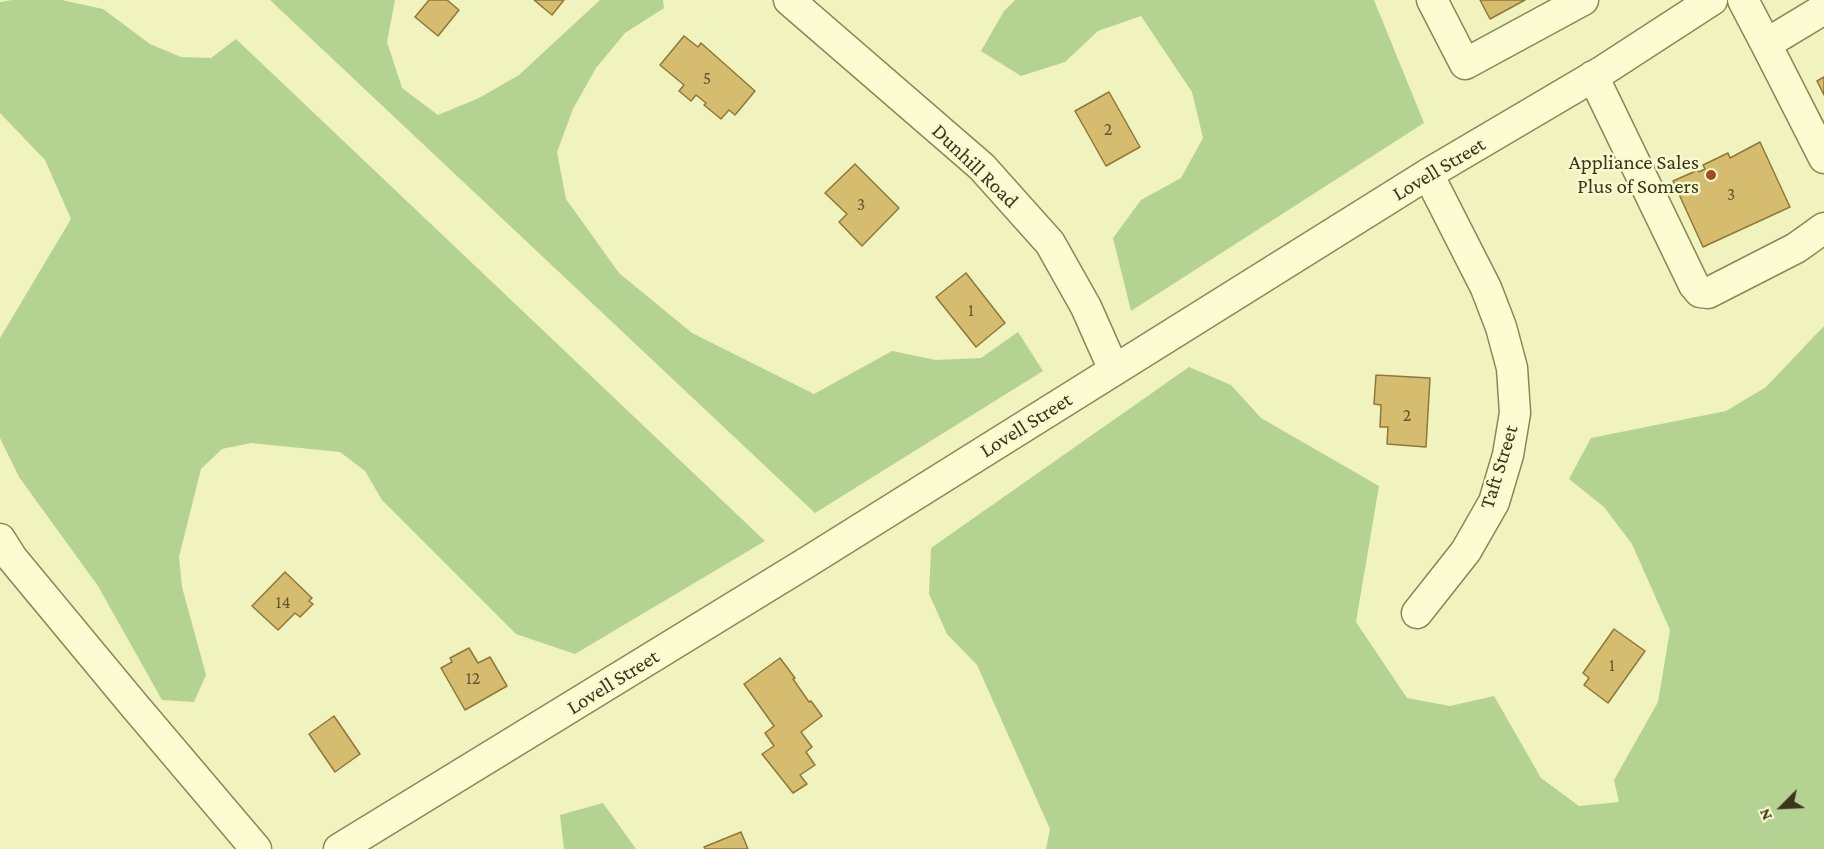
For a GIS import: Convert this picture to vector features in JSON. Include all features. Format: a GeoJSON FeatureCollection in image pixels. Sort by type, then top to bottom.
{"type":"FeatureCollection","features":[{"type":"Feature","properties":{"kind":"street","name":"Dunhill Road"},"geometry":{"type":"LineString","coordinates":[[789,0],[982,167],[1050,243],[1086,307],[1114,370]]}},
{"type":"Feature","properties":{"kind":"street"},"geometry":{"type":"LineString","coordinates":[[1432,0],[1465,64],[1583,0]]}},
{"type":"Feature","properties":{"kind":"street"},"geometry":{"type":"LineString","coordinates":[[1743,0],[1824,159]]}},
{"type":"Feature","properties":{"kind":"street","name":"Lovell Street"},"geometry":{"type":"LineString","coordinates":[[356,845],[1428,174],[1593,76],[1699,4]]}},
{"type":"Feature","properties":{"kind":"street"},"geometry":{"type":"LineString","coordinates":[[1766,45],[1824,9]]}},
{"type":"Feature","properties":{"kind":"street"},"geometry":{"type":"LineString","coordinates":[[1593,76],[1694,285],[1700,292],[1708,293],[1796,248],[1824,228]]}},
{"type":"Feature","properties":{"kind":"street","name":"Taft Street"},"geometry":{"type":"LineString","coordinates":[[1418,614],[1466,551],[1494,502],[1508,455],[1515,413],[1512,368],[1502,327],[1486,288],[1428,174]]}},
{"type":"Feature","properties":{"kind":"street"},"geometry":{"type":"LineString","coordinates":[[0,539],[12,558],[256,849]]}},
{"type":"Feature","properties":{"kind":"green space"},"geometry":{"type":"Polygon","coordinates":[[[62,0],[103,9],[150,44],[181,57],[211,58],[236,39],[765,541],[575,654],[516,634],[382,500],[365,471],[340,452],[251,443],[222,449],[201,469],[179,557],[182,587],[206,675],[194,702],[162,700],[98,586],[19,477],[0,438],[0,338],[71,219],[45,160],[0,113],[0,2],[62,0]]]}},
{"type":"Feature","properties":{"kind":"green space"},"geometry":{"type":"Polygon","coordinates":[[[270,0],[395,0],[387,42],[402,88],[438,115],[479,98],[519,75],[600,0],[663,0],[664,8],[625,33],[596,68],[573,109],[557,152],[566,199],[619,273],[692,333],[814,394],[892,351],[936,360],[981,358],[1018,332],[1043,371],[815,513],[270,0]]]}},
{"type":"Feature","properties":{"kind":"green space"},"geometry":{"type":"Polygon","coordinates":[[[1015,0],[1374,0],[1424,123],[1131,311],[1113,238],[1141,200],[1181,178],[1203,138],[1192,92],[1141,16],[1098,31],[1065,62],[1021,76],[981,51],[1004,11],[1015,0]]]}},
{"type":"Feature","properties":{"kind":"green space"},"geometry":{"type":"Polygon","coordinates":[[[1824,326],[1824,849],[1046,849],[1050,829],[977,665],[947,634],[929,594],[931,548],[1189,367],[1231,385],[1261,418],[1379,486],[1356,622],[1407,698],[1450,706],[1494,696],[1541,778],[1579,806],[1619,802],[1614,780],[1658,702],[1670,630],[1632,544],[1604,507],[1569,479],[1591,438],[1726,411],[1766,387],[1824,326]]]}},
{"type":"Feature","properties":{"kind":"green space"},"geometry":{"type":"Polygon","coordinates":[[[603,803],[636,849],[564,849],[560,815],[603,803]]]}},
{"type":"Feature","properties":{"kind":"building"},"geometry":{"type":"Polygon","coordinates":[[[429,0],[447,0],[459,10],[438,36],[415,17],[429,0]]]}},
{"type":"Feature","properties":{"kind":"building"},"geometry":{"type":"Polygon","coordinates":[[[534,0],[564,0],[552,15],[534,0]]]}},
{"type":"Feature","properties":{"kind":"building"},"geometry":{"type":"Polygon","coordinates":[[[1480,0],[1525,0],[1490,19],[1480,0]]]}},
{"type":"Feature","properties":{"kind":"building"},"geometry":{"type":"Polygon","coordinates":[[[684,36],[698,47],[701,43],[755,91],[735,115],[729,110],[721,119],[696,95],[691,101],[679,91],[684,85],[660,65],[684,36]]]}},
{"type":"Feature","properties":{"kind":"building"},"geometry":{"type":"Polygon","coordinates":[[[1824,77],[1824,95],[1817,81],[1824,77]]]}},
{"type":"Feature","properties":{"kind":"building"},"geometry":{"type":"Polygon","coordinates":[[[1109,92],[1140,147],[1106,166],[1075,111],[1109,92]]]}},
{"type":"Feature","properties":{"kind":"building"},"geometry":{"type":"Polygon","coordinates":[[[1760,142],[1790,207],[1703,247],[1673,181],[1705,169],[1703,165],[1728,153],[1730,158],[1760,142]]]}},
{"type":"Feature","properties":{"kind":"building"},"geometry":{"type":"Polygon","coordinates":[[[855,164],[899,208],[862,246],[839,222],[847,214],[825,193],[855,164]]]}},
{"type":"Feature","properties":{"kind":"building"},"geometry":{"type":"Polygon","coordinates":[[[966,273],[1005,323],[976,347],[936,297],[966,273]]]}},
{"type":"Feature","properties":{"kind":"building"},"geometry":{"type":"Polygon","coordinates":[[[1376,375],[1430,378],[1426,447],[1387,444],[1388,427],[1380,427],[1381,405],[1374,404],[1376,375]]]}},
{"type":"Feature","properties":{"kind":"building"},"geometry":{"type":"Polygon","coordinates":[[[285,572],[312,598],[309,601],[313,604],[300,617],[295,613],[278,630],[252,606],[285,572]]]}},
{"type":"Feature","properties":{"kind":"building"},"geometry":{"type":"Polygon","coordinates":[[[1614,629],[1645,651],[1608,703],[1584,685],[1589,678],[1583,673],[1614,629]]]}},
{"type":"Feature","properties":{"kind":"building"},"geometry":{"type":"Polygon","coordinates":[[[469,648],[478,663],[490,657],[507,686],[465,710],[441,668],[452,662],[450,658],[469,648]]]}},
{"type":"Feature","properties":{"kind":"building"},"geometry":{"type":"Polygon","coordinates":[[[780,658],[809,702],[811,701],[822,716],[801,732],[812,747],[806,752],[815,765],[800,775],[807,784],[793,793],[762,754],[774,746],[765,733],[774,726],[744,684],[780,658]]]}},
{"type":"Feature","properties":{"kind":"building"},"geometry":{"type":"Polygon","coordinates":[[[334,716],[360,754],[335,772],[309,734],[334,716]]]}},
{"type":"Feature","properties":{"kind":"building"},"geometry":{"type":"Polygon","coordinates":[[[741,832],[748,849],[705,849],[704,847],[741,832]]]}},
{"type":"Feature","properties":{"kind":"place","name":"Appliance Sales Plus of Somers"},"geometry":{"type":"Point","coordinates":[1711,175]}}]}
